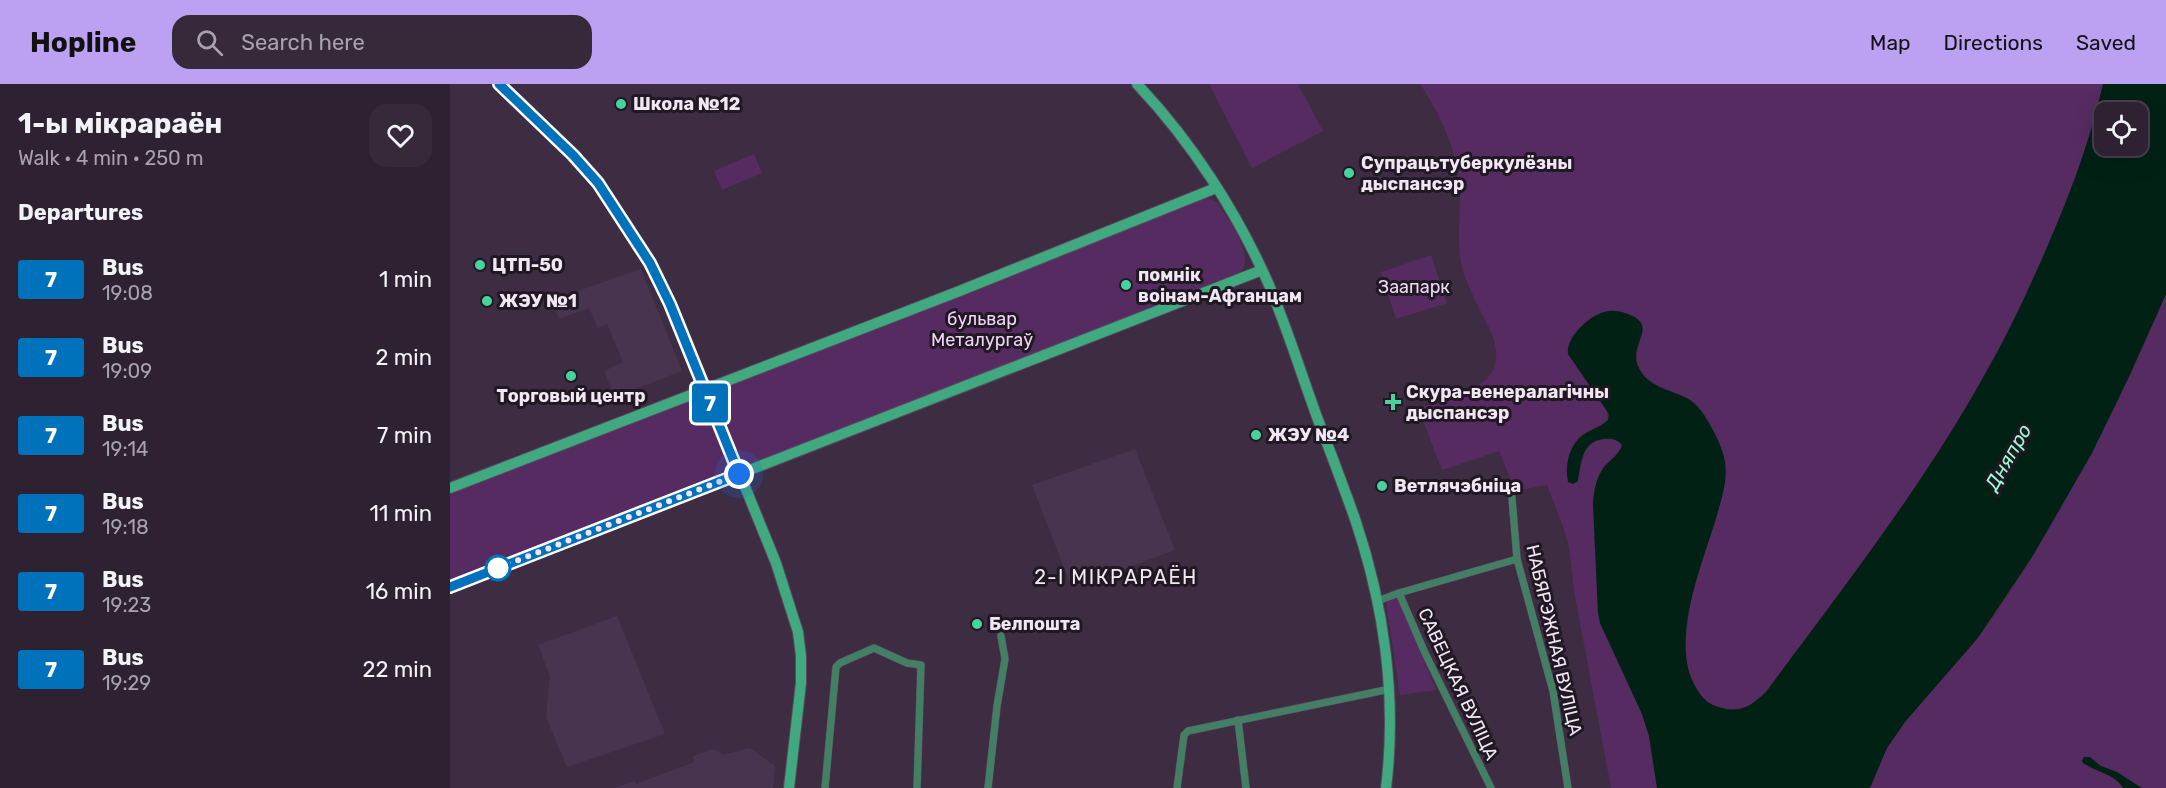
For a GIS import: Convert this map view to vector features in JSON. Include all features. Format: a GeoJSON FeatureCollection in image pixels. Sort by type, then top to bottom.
{"type":"FeatureCollection","features":[{"type":"Feature","properties":{"kind":"main road"},"geometry":{"type":"LineString","coordinates":[[499,84],[573,155],[598,183],[659,280],[776,563],[800,644],[801,683],[789,788]]}},
{"type":"Feature","properties":{"kind":"main road"},"geometry":{"type":"LineString","coordinates":[[1137,84],[1175,125],[1216,188],[1262,270],[1279,310],[1355,520],[1377,602],[1386,648],[1390,690],[1391,747],[1386,788]]}},
{"type":"Feature","properties":{"kind":"main road"},"geometry":{"type":"LineString","coordinates":[[450,488],[957,292],[1216,188]]}},
{"type":"Feature","properties":{"kind":"main road"},"geometry":{"type":"LineString","coordinates":[[450,587],[1262,270]]}},
{"type":"Feature","properties":{"kind":"street","name":"НАБЯРЭЖНАЯ ВУЛІЦА"},"geometry":{"type":"LineString","coordinates":[[1512,498],[1517,559],[1553,691],[1568,788]]}},
{"type":"Feature","properties":{"kind":"street"},"geometry":{"type":"LineString","coordinates":[[1377,602],[1399,593],[1517,559]]}},
{"type":"Feature","properties":{"kind":"street","name":"САВЕЦКАЯ ВУЛІЦА"},"geometry":{"type":"LineString","coordinates":[[1399,593],[1425,653],[1491,788]]}},
{"type":"Feature","properties":{"kind":"street"},"geometry":{"type":"LineString","coordinates":[[988,788],[1005,659],[1001,636]]}},
{"type":"Feature","properties":{"kind":"street"},"geometry":{"type":"LineString","coordinates":[[825,788],[836,668],[840,663],[874,648],[908,663],[921,665],[917,788]]}},
{"type":"Feature","properties":{"kind":"street"},"geometry":{"type":"LineString","coordinates":[[1177,788],[1184,735],[1193,729],[1390,690]]}},
{"type":"Feature","properties":{"kind":"street"},"geometry":{"type":"LineString","coordinates":[[1238,720],[1246,788]]}},
{"type":"Feature","properties":{"kind":"shaded area"},"geometry":{"type":"Polygon","coordinates":[[[641,269],[682,371],[615,397],[604,371],[623,362],[607,324],[598,328],[589,308],[559,319],[552,300],[641,269]]]}},
{"type":"Feature","properties":{"kind":"shaded area"},"geometry":{"type":"Polygon","coordinates":[[[1135,449],[1175,550],[1072,588],[1032,485],[1135,449]]]}},
{"type":"Feature","properties":{"kind":"shaded area"},"geometry":{"type":"Polygon","coordinates":[[[617,616],[665,734],[567,767],[546,717],[550,676],[538,645],[617,616]]]}},
{"type":"Feature","properties":{"kind":"shaded area"},"geometry":{"type":"Polygon","coordinates":[[[750,748],[775,766],[773,788],[615,788],[635,781],[636,784],[694,762],[693,756],[714,749],[723,755],[750,748]]]}},
{"type":"Feature","properties":{"kind":"green space"},"geometry":{"type":"Polygon","coordinates":[[[1209,84],[1298,84],[1323,131],[1252,168],[1209,84]]]}},
{"type":"Feature","properties":{"kind":"green space"},"geometry":{"type":"Polygon","coordinates":[[[1420,84],[2103,84],[2099,102],[2094,102],[2094,119],[2062,211],[2017,314],[1961,416],[1881,536],[1766,692],[1746,707],[1722,708],[1704,700],[1693,686],[1688,667],[1687,624],[1720,452],[1719,441],[1700,409],[1689,400],[1653,383],[1644,376],[1638,367],[1637,353],[1642,335],[1594,317],[1572,338],[1568,354],[1606,409],[1608,420],[1581,436],[1573,445],[1567,475],[1576,483],[1590,444],[1611,439],[1622,444],[1617,454],[1601,471],[1594,494],[1598,613],[1600,623],[1642,714],[1649,736],[1657,788],[1611,788],[1574,591],[1569,547],[1547,485],[1515,491],[1499,451],[1442,470],[1418,408],[1471,390],[1488,378],[1496,360],[1494,340],[1462,267],[1459,239],[1459,176],[1452,148],[1435,108],[1420,84]]]}},
{"type":"Feature","properties":{"kind":"green space"},"geometry":{"type":"Polygon","coordinates":[[[754,154],[762,173],[722,190],[714,171],[754,154]]]}},
{"type":"Feature","properties":{"kind":"green space","name":"бульвар Металургаў"},"geometry":{"type":"Polygon","coordinates":[[[1204,198],[1218,203],[1243,247],[1245,256],[1241,272],[754,463],[745,462],[737,455],[716,402],[716,395],[722,388],[1204,198]]]}},
{"type":"Feature","properties":{"kind":"green space","name":"Заапарк"},"geometry":{"type":"Polygon","coordinates":[[[1431,255],[1447,303],[1396,319],[1381,272],[1431,255]]]}},
{"type":"Feature","properties":{"kind":"green space"},"geometry":{"type":"Polygon","coordinates":[[[2166,294],[2166,788],[1870,788],[1888,747],[1900,728],[1984,630],[2052,524],[2113,411],[2166,294]]]}},
{"type":"Feature","properties":{"kind":"green space"},"geometry":{"type":"Polygon","coordinates":[[[695,398],[707,403],[729,460],[722,476],[450,582],[450,492],[695,398]]]}},
{"type":"Feature","properties":{"kind":"green space"},"geometry":{"type":"Polygon","coordinates":[[[1398,598],[1436,690],[1400,695],[1386,602],[1398,598]]]}},
{"type":"Feature","properties":{"kind":"water","name":"Дняпро"},"geometry":{"type":"Polygon","coordinates":[[[2103,84],[2166,84],[2166,294],[2092,453],[2032,557],[1977,639],[1905,722],[1887,748],[1870,788],[1657,788],[1649,736],[1642,714],[1600,623],[1598,613],[1594,494],[1601,471],[1622,445],[1616,440],[1609,439],[1591,444],[1581,461],[1578,481],[1573,484],[1568,482],[1568,461],[1573,447],[1582,436],[1608,420],[1609,414],[1568,354],[1568,347],[1575,334],[1585,323],[1604,312],[1620,312],[1641,322],[1643,328],[1636,358],[1642,374],[1661,388],[1683,396],[1695,404],[1706,417],[1715,435],[1724,457],[1725,479],[1723,494],[1697,577],[1687,621],[1687,663],[1693,682],[1701,696],[1708,702],[1717,707],[1729,709],[1746,707],[1766,692],[1852,576],[1908,497],[1961,416],[2002,344],[2045,252],[2078,169],[2094,119],[2094,156],[2148,156],[2148,102],[2098,102],[2103,84]]]}},
{"type":"Feature","properties":{"kind":"water"},"geometry":{"type":"Polygon","coordinates":[[[2084,757],[2090,757],[2101,766],[2117,772],[2142,788],[2123,788],[2115,779],[2083,763],[2084,757]]]}},
{"type":"Feature","properties":{"kind":"bus line","name":"7"},"geometry":{"type":"LineString","coordinates":[[450,587],[739,474],[670,304],[634,237],[598,183],[573,155],[499,84]]}},
{"type":"Feature","properties":{"kind":"place","name":"Школа №12"},"geometry":{"type":"Point","coordinates":[621,104]}},
{"type":"Feature","properties":{"kind":"place","name":"Супрацьтуберкулёзны дыспансэр"},"geometry":{"type":"Point","coordinates":[1349,173]}},
{"type":"Feature","properties":{"kind":"place","name":"ЦТП-50"},"geometry":{"type":"Point","coordinates":[480,265]}},
{"type":"Feature","properties":{"kind":"place","name":"помнік воінам-Афганцам"},"geometry":{"type":"Point","coordinates":[1126,285]}},
{"type":"Feature","properties":{"kind":"place","name":"ЖЭУ №1"},"geometry":{"type":"Point","coordinates":[487,301]}},
{"type":"Feature","properties":{"kind":"place","name":"Торговый центр"},"geometry":{"type":"Point","coordinates":[571,376]}},
{"type":"Feature","properties":{"kind":"place","name":"Скура-венералагічны дыспансэр"},"geometry":{"type":"Point","coordinates":[1393,402]}},
{"type":"Feature","properties":{"kind":"place","name":"ЖЭУ №4"},"geometry":{"type":"Point","coordinates":[1256,435]}},
{"type":"Feature","properties":{"kind":"place","name":"Ветлячэбніца"},"geometry":{"type":"Point","coordinates":[1382,486]}},
{"type":"Feature","properties":{"kind":"place","name":"Белпошта"},"geometry":{"type":"Point","coordinates":[977,624]}},
{"type":"Feature","properties":{"kind":"district","name":"2-І МІКРАРАЁН"},"geometry":{"type":"Point","coordinates":[1116,577]}},
{"type":"Feature","properties":{"kind":"route"},"geometry":{"type":"LineString","coordinates":[[498,568],[739,474]]}}]}
